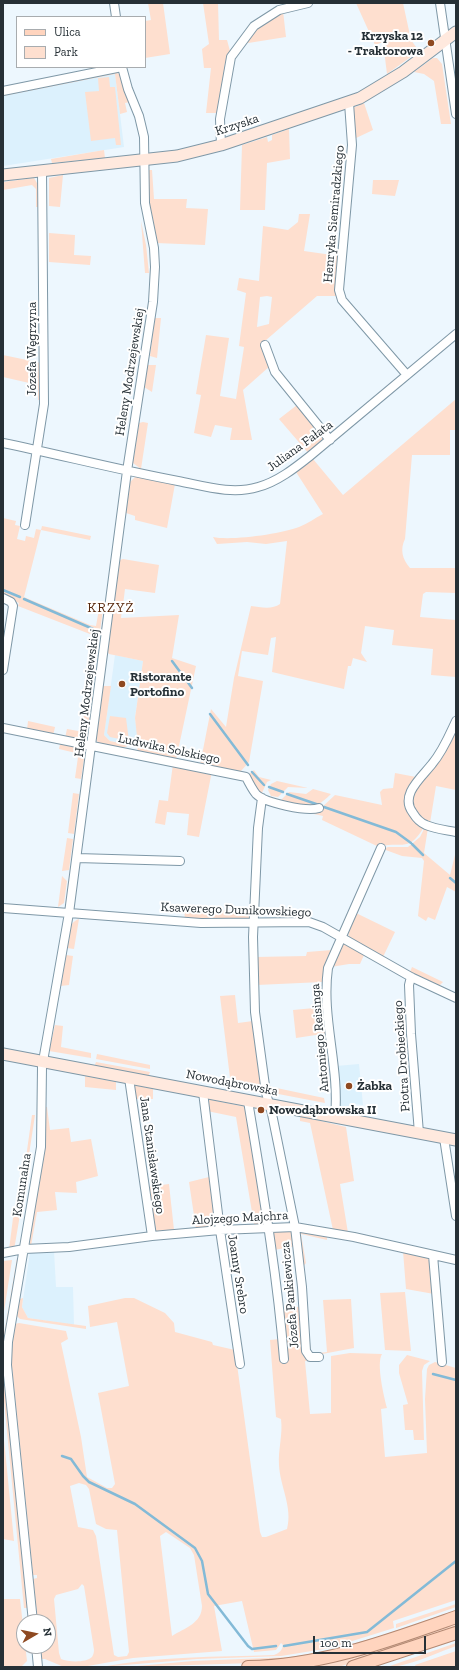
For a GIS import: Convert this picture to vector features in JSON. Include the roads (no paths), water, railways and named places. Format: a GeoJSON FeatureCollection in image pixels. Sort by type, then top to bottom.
{"type":"FeatureCollection","features":[{"type":"Feature","properties":{"kind":"main road"},"geometry":{"type":"LineString","coordinates":[[248,1667],[292,1665],[346,1654],[456,1617]]}},
{"type":"Feature","properties":{"kind":"main road"},"geometry":{"type":"LineString","coordinates":[[353,1667],[456,1633]]}},
{"type":"Feature","properties":{"kind":"street"},"geometry":{"type":"LineString","coordinates":[[114,3],[116,16]]}},
{"type":"Feature","properties":{"kind":"street"},"geometry":{"type":"LineString","coordinates":[[221,145],[220,119],[231,57],[254,26],[279,10],[308,3]]}},
{"type":"Feature","properties":{"kind":"street"},"geometry":{"type":"LineString","coordinates":[[440,3],[456,114]]}},
{"type":"Feature","properties":{"kind":"street","name":"Krzyska"},"geometry":{"type":"LineString","coordinates":[[3,175],[145,160],[188,154],[221,145],[349,103],[378,88],[403,72],[456,32]]}},
{"type":"Feature","properties":{"kind":"street"},"geometry":{"type":"LineString","coordinates":[[3,91],[117,68]]}},
{"type":"Feature","properties":{"kind":"street","name":"Heleny Modrzejewskiej"},"geometry":{"type":"LineString","coordinates":[[43,1062],[49,1036],[77,858],[127,471],[146,353],[155,274],[154,248],[145,204],[144,137],[139,116],[128,89],[122,68]]}},
{"type":"Feature","properties":{"kind":"street","name":"Henryka Siemiradzkiego"},"geometry":{"type":"LineString","coordinates":[[349,103],[352,145],[339,290],[342,300],[407,375]]}},
{"type":"Feature","properties":{"kind":"street","name":"Józefa Węgrzyna"},"geometry":{"type":"LineString","coordinates":[[25,525],[38,450],[44,404],[42,171]]}},
{"type":"Feature","properties":{"kind":"street","name":"Juliana Fałata"},"geometry":{"type":"LineString","coordinates":[[3,443],[127,471],[221,489],[241,491],[259,487],[283,476],[330,440],[456,334]]}},
{"type":"Feature","properties":{"kind":"street"},"geometry":{"type":"LineString","coordinates":[[265,345],[275,372],[330,440]]}},
{"type":"Feature","properties":{"kind":"street"},"geometry":{"type":"LineString","coordinates":[[3,598],[11,602],[13,606],[3,670]]}},
{"type":"Feature","properties":{"kind":"street"},"geometry":{"type":"LineString","coordinates":[[456,721],[440,753],[411,790],[408,802],[411,811],[426,825],[456,832]]}},
{"type":"Feature","properties":{"kind":"street","name":"Ludwika Solskiego"},"geometry":{"type":"LineString","coordinates":[[3,728],[92,747],[100,746],[246,777],[256,794],[262,798]]}},
{"type":"Feature","properties":{"kind":"street"},"geometry":{"type":"LineString","coordinates":[[262,798],[309,810],[319,808]]}},
{"type":"Feature","properties":{"kind":"street","name":"Józefa Pankiewicza"},"geometry":{"type":"LineString","coordinates":[[262,798],[258,828],[254,924],[255,1012],[268,1104],[295,1227],[302,1287],[306,1351],[310,1357],[319,1357]]}},
{"type":"Feature","properties":{"kind":"street","name":"Antoniego Reisinga"},"geometry":{"type":"LineString","coordinates":[[335,1117],[337,1092],[326,1004],[326,982],[328,968],[381,848]]}},
{"type":"Feature","properties":{"kind":"street"},"geometry":{"type":"LineString","coordinates":[[77,858],[180,861]]}},
{"type":"Feature","properties":{"kind":"street","name":"Ksawerego Dunikowskiego"},"geometry":{"type":"LineString","coordinates":[[3,908],[201,923],[254,924],[309,922],[324,927],[410,977],[456,998]]}},
{"type":"Feature","properties":{"kind":"street","name":"Piotra Drobieckiego"},"geometry":{"type":"LineString","coordinates":[[410,977],[411,1027],[420,1133]]}},
{"type":"Feature","properties":{"kind":"street","name":"Nowodąbrowska"},"geometry":{"type":"LineString","coordinates":[[3,1054],[456,1140]]}},
{"type":"Feature","properties":{"kind":"street","name":"Komunalna"},"geometry":{"type":"LineString","coordinates":[[32,1614],[7,1366],[8,1342],[41,1147],[41,1078],[43,1062]]}},
{"type":"Feature","properties":{"kind":"street","name":"Jana Stanisławskiego"},"geometry":{"type":"LineString","coordinates":[[129,1078],[152,1236]]}},
{"type":"Feature","properties":{"kind":"street","name":"Joanny Srebro"},"geometry":{"type":"LineString","coordinates":[[203,1092],[220,1230],[240,1364]]}},
{"type":"Feature","properties":{"kind":"street"},"geometry":{"type":"LineString","coordinates":[[248,1100],[269,1228],[280,1312],[284,1359]]}},
{"type":"Feature","properties":{"kind":"street"},"geometry":{"type":"LineString","coordinates":[[444,1138],[456,1216]]}},
{"type":"Feature","properties":{"kind":"street","name":"Alojzego Majchra"},"geometry":{"type":"LineString","coordinates":[[3,1253],[24,1249],[69,1247],[152,1236],[220,1230],[295,1227],[354,1237],[456,1260]]}},
{"type":"Feature","properties":{"kind":"street"},"geometry":{"type":"LineString","coordinates":[[433,1255],[442,1362]]}},
{"type":"Feature","properties":{"kind":"street"},"geometry":{"type":"LineString","coordinates":[[37,1654],[38,1667]]}},
{"type":"Feature","properties":{"kind":"waterway"},"geometry":{"type":"LineString","coordinates":[[3,590],[20,597]]}},
{"type":"Feature","properties":{"kind":"waterway"},"geometry":{"type":"LineString","coordinates":[[24,599],[100,632]]}},
{"type":"Feature","properties":{"kind":"waterway"},"geometry":{"type":"LineString","coordinates":[[172,661],[192,688]]}},
{"type":"Feature","properties":{"kind":"waterway"},"geometry":{"type":"LineString","coordinates":[[210,714],[248,765]]}},
{"type":"Feature","properties":{"kind":"waterway"},"geometry":{"type":"LineString","coordinates":[[252,772],[264,785]]}},
{"type":"Feature","properties":{"kind":"waterway"},"geometry":{"type":"LineString","coordinates":[[269,787],[283,792]]}},
{"type":"Feature","properties":{"kind":"waterway"},"geometry":{"type":"LineString","coordinates":[[287,794],[319,805]]}},
{"type":"Feature","properties":{"kind":"waterway"},"geometry":{"type":"LineString","coordinates":[[324,807],[396,832],[411,843]]}},
{"type":"Feature","properties":{"kind":"waterway"},"geometry":{"type":"LineString","coordinates":[[412,844],[423,855]]}},
{"type":"Feature","properties":{"kind":"waterway"},"geometry":{"type":"LineString","coordinates":[[450,878],[456,883]]}},
{"type":"Feature","properties":{"kind":"waterway"},"geometry":{"type":"LineString","coordinates":[[433,1374],[456,1380]]}},
{"type":"Feature","properties":{"kind":"waterway"},"geometry":{"type":"LineString","coordinates":[[62,1456],[71,1459],[89,1482],[135,1504],[195,1548],[202,1561],[208,1594],[248,1646],[252,1649],[276,1646]]}},
{"type":"Feature","properties":{"kind":"waterway"},"geometry":{"type":"LineString","coordinates":[[284,1646],[367,1632],[456,1561]]}},
{"type":"Feature","properties":{"kind":"place","name":"Krzyska 12 - Traktorowa"},"geometry":{"type":"Point","coordinates":[431,43]}},
{"type":"Feature","properties":{"kind":"place","name":"Ristorante Portofino"},"geometry":{"type":"Point","coordinates":[122,684]}},
{"type":"Feature","properties":{"kind":"place","name":"Żabka"},"geometry":{"type":"Point","coordinates":[349,1086]}},
{"type":"Feature","properties":{"kind":"place","name":"Nowodąbrowska II"},"geometry":{"type":"Point","coordinates":[261,1110]}},
{"type":"Feature","properties":{"kind":"district","name":"KRZYŻ"},"geometry":{"type":"Point","coordinates":[111,608]}}]}
